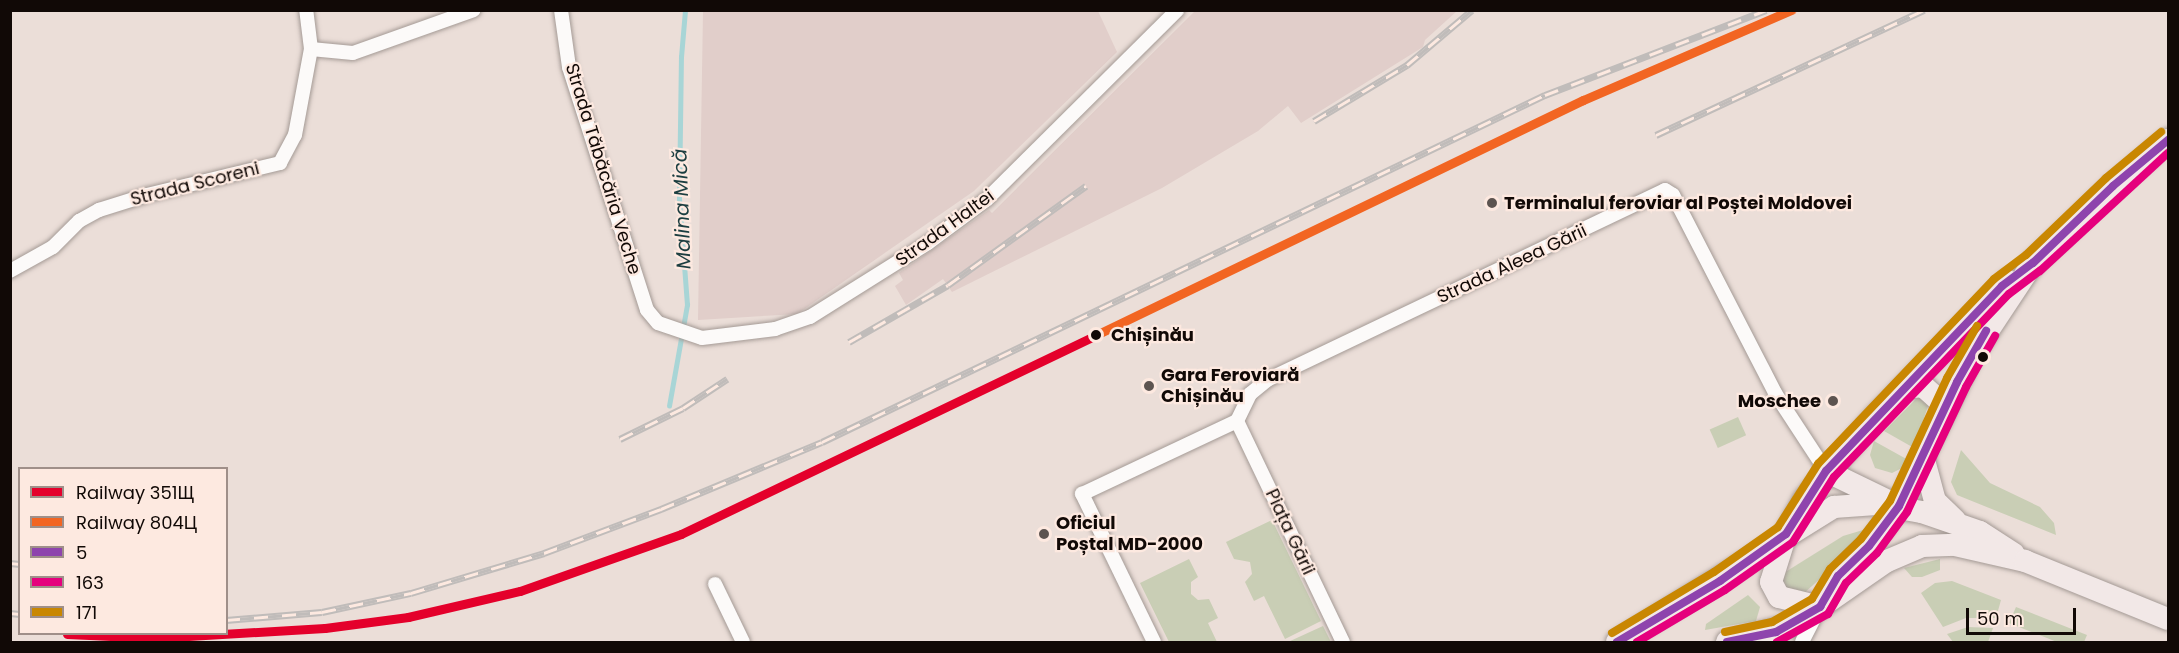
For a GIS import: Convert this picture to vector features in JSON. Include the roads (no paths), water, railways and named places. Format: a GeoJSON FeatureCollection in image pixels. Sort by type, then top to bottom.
{"type":"FeatureCollection","features":[{"type":"Feature","properties":{"kind":"main road"},"geometry":{"type":"LineString","coordinates":[[1820,607],[1788,601],[1774,590],[1772,573],[1786,534],[1826,471],[2002,286],[2033,263],[2113,186],[2169,140]]}},
{"type":"Feature","properties":{"kind":"main road"},"geometry":{"type":"LineString","coordinates":[[1820,607],[1838,576],[1869,546],[1899,506],[1924,460],[1946,407],[1987,329],[2033,263]]}},
{"type":"Feature","properties":{"kind":"main road"},"geometry":{"type":"LineString","coordinates":[[1904,388],[1923,386],[1946,407]]}},
{"type":"Feature","properties":{"kind":"main road"},"geometry":{"type":"LineString","coordinates":[[1924,460],[1935,501],[1957,522]]}},
{"type":"Feature","properties":{"kind":"main road"},"geometry":{"type":"LineString","coordinates":[[1826,471],[1899,506],[1957,522],[1980,532],[2025,561]]}},
{"type":"Feature","properties":{"kind":"main road"},"geometry":{"type":"LineString","coordinates":[[1617,642],[1720,581],[1786,534],[1834,507],[1899,506]]}},
{"type":"Feature","properties":{"kind":"main road"},"geometry":{"type":"LineString","coordinates":[[1726,642],[1776,632],[1820,607],[1887,561],[1922,546],[1955,545],[2025,561],[2169,619]]}},
{"type":"Feature","properties":{"kind":"street","name":"Strada Scoreni"},"geometry":{"type":"LineString","coordinates":[[10,271],[53,247],[79,221],[99,210],[147,195],[280,163],[295,135],[311,49],[306,10]]}},
{"type":"Feature","properties":{"kind":"street"},"geometry":{"type":"LineString","coordinates":[[311,49],[353,53],[474,10]]}},
{"type":"Feature","properties":{"kind":"street","name":"Strada Tăbăcăria Veche"},"geometry":{"type":"LineString","coordinates":[[561,10],[569,67],[647,310],[663,325]]}},
{"type":"Feature","properties":{"kind":"street","name":"Strada Haltei"},"geometry":{"type":"LineString","coordinates":[[663,325],[687,335],[710,337],[798,322],[901,260],[987,199],[1177,10]]}},
{"type":"Feature","properties":{"kind":"street","name":"Strada Aleea Gării"},"geometry":{"type":"LineString","coordinates":[[1237,421],[1250,394],[1267,380],[1668,190],[1775,393],[1826,471]]}},
{"type":"Feature","properties":{"kind":"street"},"geometry":{"type":"LineString","coordinates":[[1154,642],[1083,494],[1237,421]]}},
{"type":"Feature","properties":{"kind":"street","name":"Piața Gării"},"geometry":{"type":"LineString","coordinates":[[1237,421],[1343,642]]}},
{"type":"Feature","properties":{"kind":"street"},"geometry":{"type":"LineString","coordinates":[[715,584],[743,642]]}},
{"type":"Feature","properties":{"kind":"street"},"geometry":{"type":"LineString","coordinates":[[1802,642],[1820,607]]}},
{"type":"Feature","properties":{"kind":"waterway","name":"Malina Mică"},"geometry":{"type":"LineString","coordinates":[[669,406],[687,305],[679,198],[681,57],[685,10]]}},
{"type":"Feature","properties":{"kind":"railway"},"geometry":{"type":"LineString","coordinates":[[1314,121],[1407,65],[1472,10]]}},
{"type":"Feature","properties":{"kind":"railway"},"geometry":{"type":"LineString","coordinates":[[228,620],[322,612],[411,593],[544,553],[661,509],[822,442],[1545,95],[1766,10]]}},
{"type":"Feature","properties":{"kind":"railway"},"geometry":{"type":"LineString","coordinates":[[1656,135],[1924,10]]}},
{"type":"Feature","properties":{"kind":"railway"},"geometry":{"type":"LineString","coordinates":[[849,342],[948,285],[1086,186]]}},
{"type":"Feature","properties":{"kind":"railway"},"geometry":{"type":"LineString","coordinates":[[620,439],[683,408],[727,379]]}},
{"type":"Feature","properties":{"kind":"railway"},"geometry":{"type":"LineString","coordinates":[[10,563],[18,564]]}},
{"type":"Feature","properties":{"kind":"railway"},"geometry":{"type":"LineString","coordinates":[[10,613],[18,614]]}},
{"type":"Feature","properties":{"kind":"rail line","name":"804Ц"},"geometry":{"type":"LineString","coordinates":[[1096,335],[1583,100],[1791,10]]}},
{"type":"Feature","properties":{"kind":"rail line","name":"351Щ"},"geometry":{"type":"LineString","coordinates":[[228,634],[325,628],[408,617],[520,591],[681,534],[1096,335]]}},
{"type":"Feature","properties":{"kind":"rail line","name":"351Щ"},"geometry":{"type":"LineString","coordinates":[[89,635],[155,638],[206,635]]}},
{"type":"Feature","properties":{"kind":"place","name":"Terminalul feroviar al Poștei Moldovei"},"geometry":{"type":"Point","coordinates":[1492,203]}},
{"type":"Feature","properties":{"kind":"place","name":"Chișinău"},"geometry":{"type":"Point","coordinates":[1096,335]}},
{"type":"Feature","properties":{"kind":"place","name":"Gara Feroviară Chișinău"},"geometry":{"type":"Point","coordinates":[1149,386]}},
{"type":"Feature","properties":{"kind":"place","name":"Moschee"},"geometry":{"type":"Point","coordinates":[1833,401]}},
{"type":"Feature","properties":{"kind":"place","name":"Oficiul Poștal MD-2000"},"geometry":{"type":"Point","coordinates":[1044,534]}}]}
